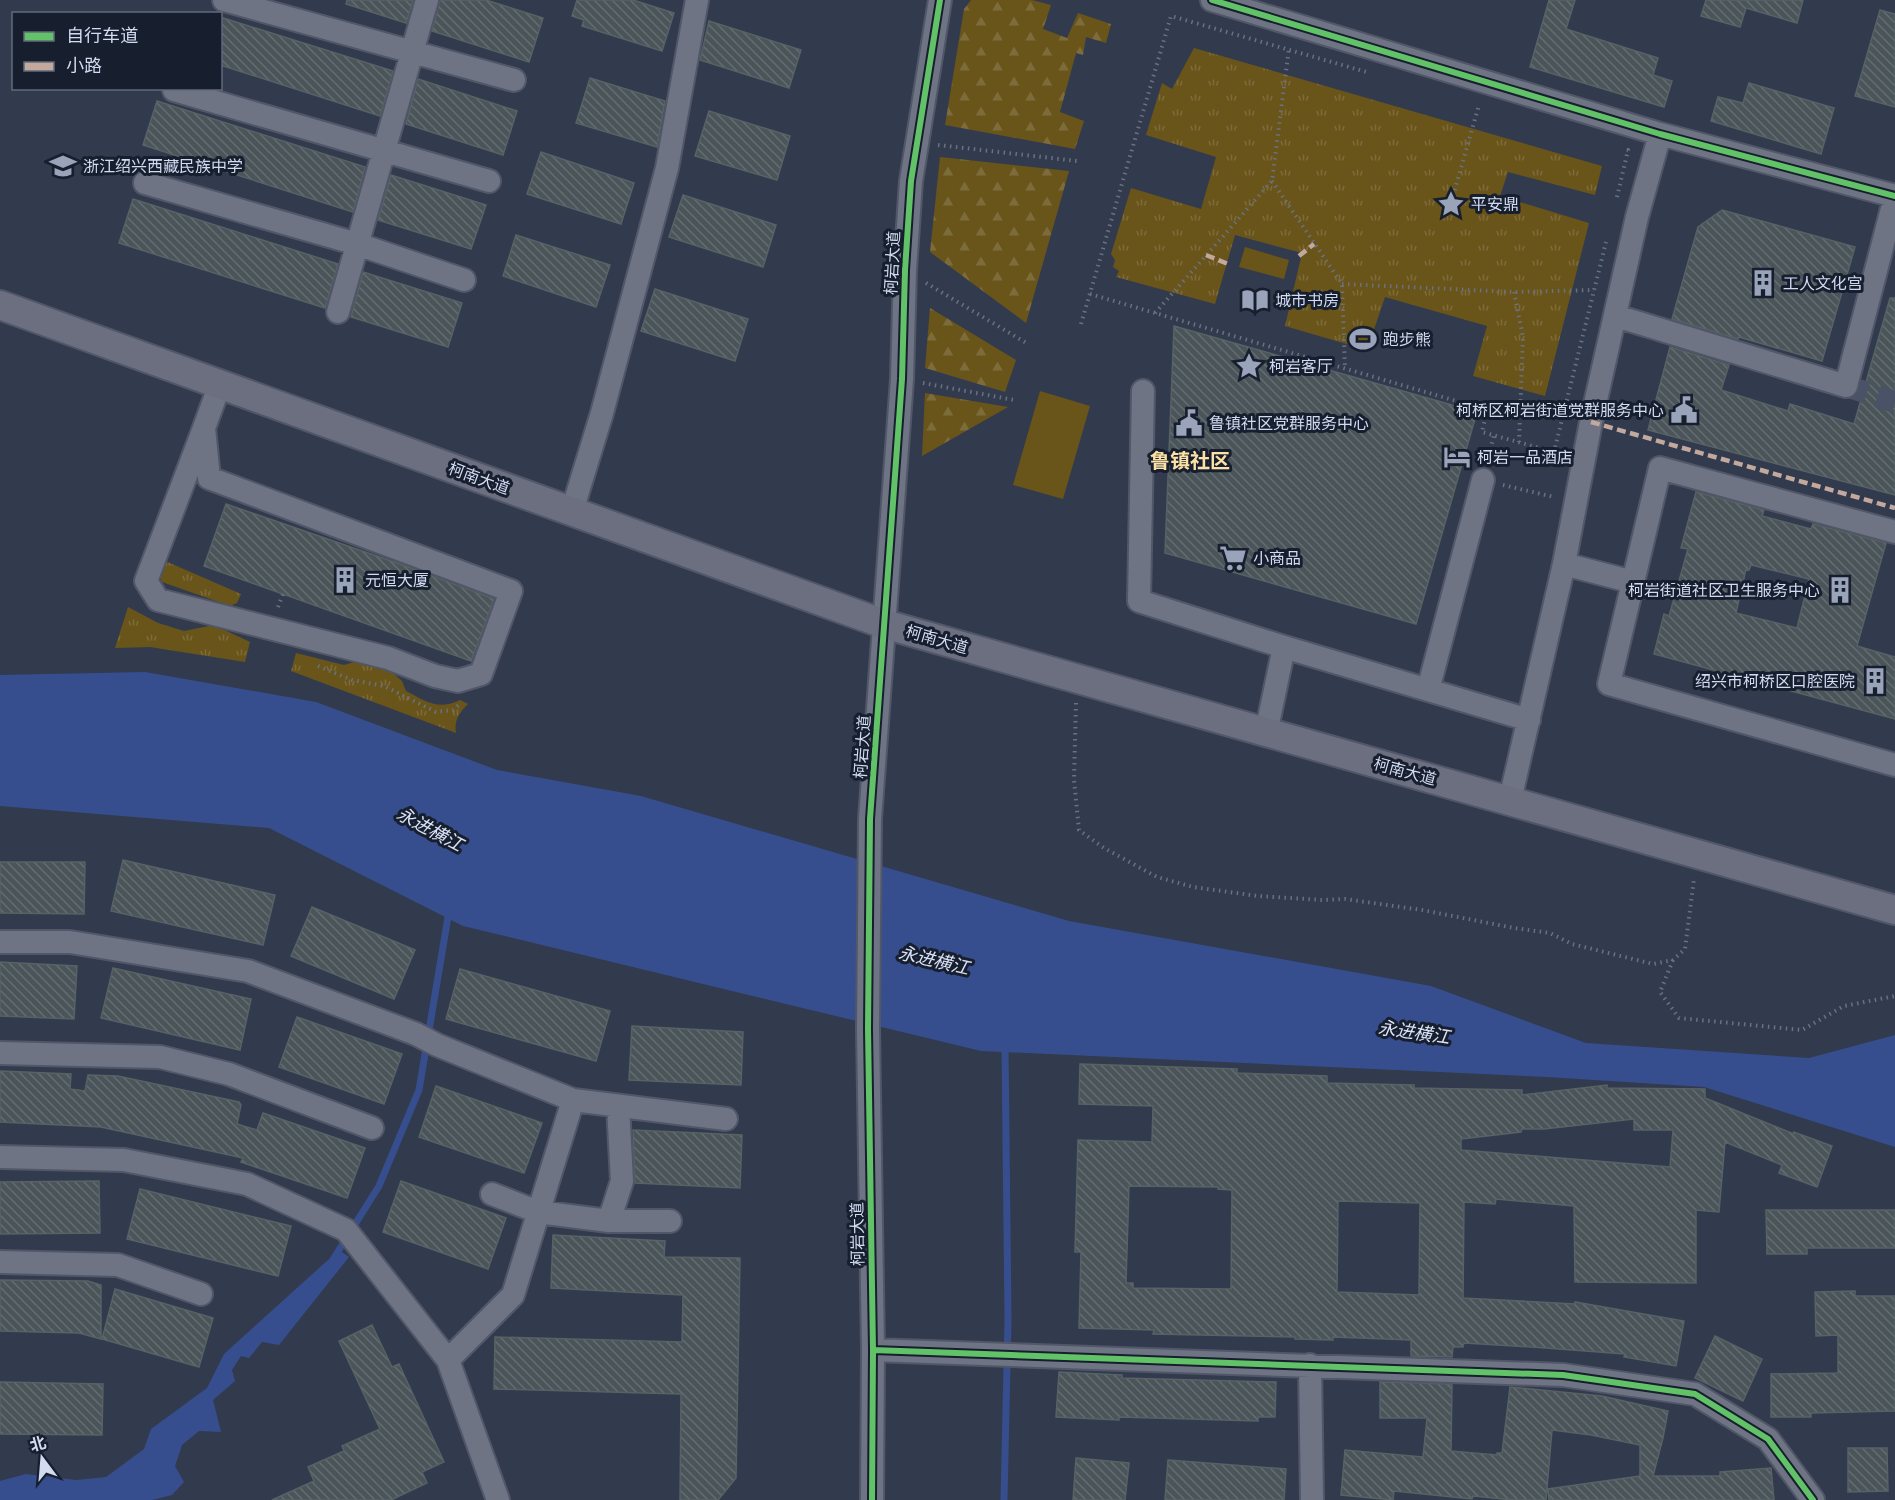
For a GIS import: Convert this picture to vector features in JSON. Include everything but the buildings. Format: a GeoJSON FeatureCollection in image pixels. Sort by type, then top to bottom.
{"type":"FeatureCollection","features":[{"type":"Feature","properties":{"kind":"main road","name":"柯南大道"},"geometry":{"type":"LineString","coordinates":[[0,305],[884,624],[1895,910]]}},
{"type":"Feature","properties":{"kind":"street"},"geometry":{"type":"LineString","coordinates":[[224,0],[514,80]]}},
{"type":"Feature","properties":{"kind":"street"},"geometry":{"type":"LineString","coordinates":[[338,312],[428,0]]}},
{"type":"Feature","properties":{"kind":"street"},"geometry":{"type":"LineString","coordinates":[[572,511],[602,413],[667,168],[697,0]]}},
{"type":"Feature","properties":{"kind":"street","name":"柯岩大道"},"geometry":{"type":"LineString","coordinates":[[872,1500],[873,1350],[868,1029],[870,819],[902,379],[910,181],[940,0]]}},
{"type":"Feature","properties":{"kind":"street"},"geometry":{"type":"LineString","coordinates":[[1212,0],[1660,134],[1895,197],[1892,225],[1846,386],[1616,316]]}},
{"type":"Feature","properties":{"kind":"street"},"geometry":{"type":"LineString","coordinates":[[174,90],[489,181]]}},
{"type":"Feature","properties":{"kind":"street"},"geometry":{"type":"LineString","coordinates":[[1510,800],[1637,217],[1660,134]]}},
{"type":"Feature","properties":{"kind":"street"},"geometry":{"type":"LineString","coordinates":[[145,183],[357,244],[465,280]]}},
{"type":"Feature","properties":{"kind":"street"},"geometry":{"type":"LineString","coordinates":[[204,428],[209,478],[511,591],[481,674],[458,681],[435,676],[388,658],[158,600],[146,581],[220,384]]}},
{"type":"Feature","properties":{"kind":"street"},"geometry":{"type":"LineString","coordinates":[[1143,392],[1139,601],[1529,720]]}},
{"type":"Feature","properties":{"kind":"street"},"geometry":{"type":"LineString","coordinates":[[1895,531],[1660,468],[1609,684],[1895,765]]}},
{"type":"Feature","properties":{"kind":"street"},"geometry":{"type":"LineString","coordinates":[[1428,690],[1483,480]]}},
{"type":"Feature","properties":{"kind":"street"},"geometry":{"type":"LineString","coordinates":[[1563,564],[1633,582]]}},
{"type":"Feature","properties":{"kind":"street"},"geometry":{"type":"LineString","coordinates":[[1266,733],[1284,647]]}},
{"type":"Feature","properties":{"kind":"street"},"geometry":{"type":"LineString","coordinates":[[0,942],[70,942],[248,971],[416,1034],[437,1045],[573,1100],[726,1119]]}},
{"type":"Feature","properties":{"kind":"street"},"geometry":{"type":"LineString","coordinates":[[0,1053],[160,1057],[229,1074],[372,1128]]}},
{"type":"Feature","properties":{"kind":"street"},"geometry":{"type":"LineString","coordinates":[[448,1360],[513,1295],[573,1100]]}},
{"type":"Feature","properties":{"kind":"street"},"geometry":{"type":"LineString","coordinates":[[609,1221],[621,1181],[618,1106]]}},
{"type":"Feature","properties":{"kind":"street"},"geometry":{"type":"LineString","coordinates":[[0,1157],[124,1160],[248,1184],[346,1230],[448,1360],[498,1500]]}},
{"type":"Feature","properties":{"kind":"street"},"geometry":{"type":"LineString","coordinates":[[492,1194],[538,1212],[609,1221],[670,1221]]}},
{"type":"Feature","properties":{"kind":"street"},"geometry":{"type":"LineString","coordinates":[[0,1262],[118,1265],[201,1294]]}},
{"type":"Feature","properties":{"kind":"street"},"geometry":{"type":"LineString","coordinates":[[873,1350],[1563,1375],[1695,1394],[1768,1439],[1813,1500]]}},
{"type":"Feature","properties":{"kind":"street"},"geometry":{"type":"LineString","coordinates":[[1310,1365],[1312,1500]]}},
{"type":"Feature","properties":{"kind":"path"},"geometry":{"type":"LineString","coordinates":[[1081,324],[1171,16],[1378,76]]}},
{"type":"Feature","properties":{"kind":"path"},"geometry":{"type":"LineString","coordinates":[[1155,313],[1272,181],[1292,23]]}},
{"type":"Feature","properties":{"kind":"path"},"geometry":{"type":"LineString","coordinates":[[1453,196],[1479,105],[1489,108]]}},
{"type":"Feature","properties":{"kind":"path"},"geometry":{"type":"LineString","coordinates":[[917,143],[1077,161]]}},
{"type":"Feature","properties":{"kind":"path"},"geometry":{"type":"LineString","coordinates":[[1616,201],[1628,150],[1617,146]]}},
{"type":"Feature","properties":{"kind":"path"},"geometry":{"type":"LineString","coordinates":[[1272,181],[1342,284],[1345,369]]}},
{"type":"Feature","properties":{"kind":"path"},"geometry":{"type":"LineString","coordinates":[[1090,294],[1487,410],[1482,432],[1554,452],[1608,234]]}},
{"type":"Feature","properties":{"kind":"path"},"geometry":{"type":"LineString","coordinates":[[905,270],[1028,344]]}},
{"type":"Feature","properties":{"kind":"path"},"geometry":{"type":"LineString","coordinates":[[1342,284],[1514,292],[1594,290]]}},
{"type":"Feature","properties":{"kind":"path"},"geometry":{"type":"LineString","coordinates":[[1514,292],[1523,337],[1519,442]]}},
{"type":"Feature","properties":{"kind":"path"},"geometry":{"type":"LineString","coordinates":[[902,379],[1014,400]]}},
{"type":"Feature","properties":{"kind":"path"},"geometry":{"type":"LineString","coordinates":[[1483,480],[1575,502]]}},
{"type":"Feature","properties":{"kind":"path"},"geometry":{"type":"LineString","coordinates":[[1076,680],[1074,780],[1079,830],[1104,848],[1157,877],[1193,887],[1258,896],[1345,899],[1422,910],[1550,933],[1572,944],[1653,964],[1673,960]]}},
{"type":"Feature","properties":{"kind":"path"},"geometry":{"type":"LineString","coordinates":[[1698,854],[1685,949],[1673,960],[1660,992],[1679,1018],[1802,1030],[1844,1006],[1895,996]]}},
{"type":"Feature","properties":{"kind":"green space"},"geometry":{"type":"Polygon","coordinates":[[[971,0],[1032,0],[1051,5],[1043,29],[1067,38],[1078,13],[1111,24],[1106,43],[1086,37],[1083,55],[1076,53],[1060,112],[1084,121],[1075,149],[945,125],[964,9],[971,0]]]}},
{"type":"Feature","properties":{"kind":"green space"},"geometry":{"type":"Polygon","coordinates":[[[1194,48],[1602,166],[1595,195],[1508,172],[1500,196],[1589,223],[1545,396],[1473,376],[1487,326],[1385,297],[1367,350],[1285,326],[1302,253],[1235,235],[1215,304],[1116,277],[1119,271],[1113,267],[1115,260],[1111,254],[1131,188],[1201,209],[1216,157],[1146,135],[1162,83],[1172,89],[1194,48]]]}},
{"type":"Feature","properties":{"kind":"green space"},"geometry":{"type":"Polygon","coordinates":[[[940,157],[1069,171],[1026,323],[930,252],[940,157]]]}},
{"type":"Feature","properties":{"kind":"green space"},"geometry":{"type":"Polygon","coordinates":[[[1245,247],[1289,260],[1284,279],[1239,267],[1245,247]]]}},
{"type":"Feature","properties":{"kind":"green space"},"geometry":{"type":"Polygon","coordinates":[[[930,308],[1016,360],[1005,392],[925,368],[930,308]]]}},
{"type":"Feature","properties":{"kind":"green space"},"geometry":{"type":"Polygon","coordinates":[[[1040,391],[1090,406],[1063,499],[1013,485],[1040,391]]]}},
{"type":"Feature","properties":{"kind":"green space"},"geometry":{"type":"Polygon","coordinates":[[[925,393],[1008,407],[922,456],[925,393]]]}},
{"type":"Feature","properties":{"kind":"green space"},"geometry":{"type":"Polygon","coordinates":[[[163,560],[241,594],[237,603],[230,606],[162,582],[159,573],[163,560]]]}},
{"type":"Feature","properties":{"kind":"green space"},"geometry":{"type":"Polygon","coordinates":[[[128,607],[158,623],[184,631],[214,625],[250,642],[245,662],[150,647],[115,648],[128,607]]]}},
{"type":"Feature","properties":{"kind":"green space"},"geometry":{"type":"Polygon","coordinates":[[[296,653],[344,665],[357,661],[387,668],[402,681],[406,691],[426,701],[445,705],[460,700],[468,704],[458,717],[456,733],[291,671],[296,653]]]}},
{"type":"Feature","properties":{"kind":"water","name":"永进横江"},"geometry":{"type":"Polygon","coordinates":[[[145,672],[316,702],[497,770],[641,796],[1069,921],[1431,986],[1586,1043],[1809,1058],[1895,1035],[1895,1147],[1704,1087],[1547,1077],[981,1051],[463,926],[269,828],[0,806],[0,675],[145,672]]]}},
{"type":"Feature","properties":{"kind":"water"},"geometry":{"type":"Polygon","coordinates":[[[339,1250],[349,1257],[279,1345],[262,1342],[249,1358],[241,1356],[232,1370],[235,1381],[213,1400],[221,1432],[199,1431],[182,1445],[175,1466],[184,1482],[172,1495],[152,1500],[0,1500],[0,1481],[26,1474],[76,1480],[106,1477],[144,1449],[151,1429],[207,1388],[224,1354],[339,1250]]]}},
{"type":"Feature","properties":{"kind":"waterway"},"geometry":{"type":"LineString","coordinates":[[334,1258],[379,1186],[419,1090],[449,911]]}},
{"type":"Feature","properties":{"kind":"waterway"},"geometry":{"type":"LineString","coordinates":[[1004,1500],[1008,1320],[1005,1046]]}},
{"type":"Feature","properties":{"kind":"tunnel"},"geometry":{"type":"LineString","coordinates":[[1846,386],[1895,402]]}},
{"type":"Feature","properties":{"kind":"marked path"},"geometry":{"type":"LineString","coordinates":[[1299,256],[1314,244]]}},
{"type":"Feature","properties":{"kind":"marked path"},"geometry":{"type":"LineString","coordinates":[[1206,255],[1228,264]]}},
{"type":"Feature","properties":{"kind":"marked path"},"geometry":{"type":"LineString","coordinates":[[1591,422],[1895,508]]}},
{"type":"Feature","properties":{"kind":"cycle path"},"geometry":{"type":"LineString","coordinates":[[872,1500],[873,1350],[868,1029],[870,819],[902,379],[905,270],[911,181],[940,0]]}},
{"type":"Feature","properties":{"kind":"cycle path"},"geometry":{"type":"LineString","coordinates":[[1212,0],[1660,134],[1895,196]]}},
{"type":"Feature","properties":{"kind":"cycle path"},"geometry":{"type":"LineString","coordinates":[[873,1350],[1563,1375],[1695,1394],[1768,1439],[1813,1500]]}},
{"type":"Feature","properties":{"kind":"place","name":"浙江绍兴西藏民族中学"},"geometry":{"type":"Point","coordinates":[63,166]}},
{"type":"Feature","properties":{"kind":"place","name":"平安鼎"},"geometry":{"type":"Point","coordinates":[1451,204]}},
{"type":"Feature","properties":{"kind":"place","name":"工人文化宫"},"geometry":{"type":"Point","coordinates":[1763,283]}},
{"type":"Feature","properties":{"kind":"place","name":"城市书房"},"geometry":{"type":"Point","coordinates":[1255,300]}},
{"type":"Feature","properties":{"kind":"place","name":"跑步熊"},"geometry":{"type":"Point","coordinates":[1363,339]}},
{"type":"Feature","properties":{"kind":"place","name":"柯岩客厅"},"geometry":{"type":"Point","coordinates":[1249,366]}},
{"type":"Feature","properties":{"kind":"place","name":"柯桥区柯岩街道党群服务中心"},"geometry":{"type":"Point","coordinates":[1684,410]}},
{"type":"Feature","properties":{"kind":"place","name":"鲁镇社区党群服务中心"},"geometry":{"type":"Point","coordinates":[1189,423]}},
{"type":"Feature","properties":{"kind":"place","name":"柯岩一品酒店"},"geometry":{"type":"Point","coordinates":[1457,457]}},
{"type":"Feature","properties":{"kind":"place","name":"小商品"},"geometry":{"type":"Point","coordinates":[1233,558]}},
{"type":"Feature","properties":{"kind":"place","name":"元恒大厦"},"geometry":{"type":"Point","coordinates":[345,580]}},
{"type":"Feature","properties":{"kind":"place","name":"柯岩街道社区卫生服务中心"},"geometry":{"type":"Point","coordinates":[1840,590]}},
{"type":"Feature","properties":{"kind":"place","name":"绍兴市柯桥区口腔医院"},"geometry":{"type":"Point","coordinates":[1875,681]}},
{"type":"Feature","properties":{"kind":"district","name":"鲁镇社区"},"geometry":{"type":"Point","coordinates":[1190,461]}}]}
